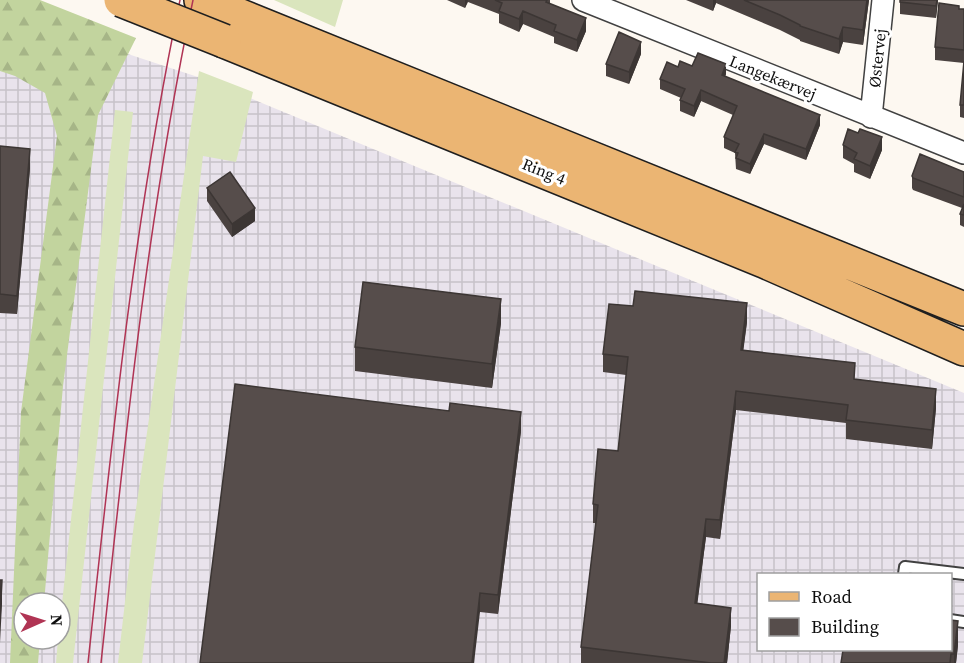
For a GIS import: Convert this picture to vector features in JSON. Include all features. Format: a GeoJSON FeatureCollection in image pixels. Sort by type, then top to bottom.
{"type":"FeatureCollection","features":[{"type":"Feature","properties":{"kind":"main road","name":"Ring 4"},"geometry":{"type":"LineString","coordinates":[[121,0],[219,18],[964,309]]}},
{"type":"Feature","properties":{"kind":"main road","name":"Ring 4"},"geometry":{"type":"LineString","coordinates":[[219,18],[964,349]]}},
{"type":"Feature","properties":{"kind":"street","name":"Langekærvej"},"geometry":{"type":"LineString","coordinates":[[583,0],[964,153]]}},
{"type":"Feature","properties":{"kind":"street","name":"Østervej"},"geometry":{"type":"LineString","coordinates":[[871,117],[884,0]]}},
{"type":"Feature","properties":{"kind":"lane"},"geometry":{"type":"LineString","coordinates":[[904,573],[905,567],[964,574]]}},
{"type":"Feature","properties":{"kind":"shaded area"},"geometry":{"type":"Polygon","coordinates":[[[0,12],[204,79],[964,393],[964,663],[0,663],[0,12]]]}},
{"type":"Feature","properties":{"kind":"green space"},"geometry":{"type":"Polygon","coordinates":[[[0,0],[40,0],[136,38],[98,115],[63,386],[45,591],[13,591],[21,412],[57,136],[45,93],[15,76],[0,71],[0,0]]]}},
{"type":"Feature","properties":{"kind":"green space"},"geometry":{"type":"Polygon","coordinates":[[[274,0],[343,0],[335,27],[274,0]]]}},
{"type":"Feature","properties":{"kind":"green space"},"geometry":{"type":"Polygon","coordinates":[[[199,71],[253,92],[236,162],[203,156],[142,663],[118,663],[134,523],[199,71]]]}},
{"type":"Feature","properties":{"kind":"green space"},"geometry":{"type":"Polygon","coordinates":[[[115,110],[133,112],[73,663],[56,663],[57,651],[72,651],[72,591],[63,591],[115,110]]]}},
{"type":"Feature","properties":{"kind":"green space"},"geometry":{"type":"Polygon","coordinates":[[[12,617],[12,651],[39,651],[38,663],[10,663],[12,617]]]}},
{"type":"Feature","properties":{"kind":"building"},"geometry":{"type":"Polygon","coordinates":[[[495,0],[547,0],[546,2],[586,18],[577,40],[554,31],[556,25],[523,11],[519,19],[501,12],[499,11],[502,3],[495,0]]]}},
{"type":"Feature","properties":{"kind":"building"},"geometry":{"type":"Polygon","coordinates":[[[744,0],[867,0],[863,30],[843,27],[839,39],[800,26],[744,0]]]}},
{"type":"Feature","properties":{"kind":"building"},"geometry":{"type":"Polygon","coordinates":[[[900,0],[937,0],[936,6],[900,2],[900,0]]]}},
{"type":"Feature","properties":{"kind":"building"},"geometry":{"type":"Polygon","coordinates":[[[939,3],[964,9],[964,50],[935,47],[939,3]]]}},
{"type":"Feature","properties":{"kind":"building"},"geometry":{"type":"Polygon","coordinates":[[[619,32],[641,42],[629,72],[606,64],[619,32]]]}},
{"type":"Feature","properties":{"kind":"building"},"geometry":{"type":"Polygon","coordinates":[[[698,53],[726,64],[722,75],[820,115],[806,149],[764,134],[750,164],[736,158],[738,153],[735,152],[739,144],[724,137],[737,106],[701,90],[694,106],[680,100],[685,89],[660,79],[667,62],[678,67],[680,61],[692,66],[698,53]]]}},
{"type":"Feature","properties":{"kind":"building"},"geometry":{"type":"Polygon","coordinates":[[[964,61],[964,105],[960,105],[964,61]]]}},
{"type":"Feature","properties":{"kind":"building"},"geometry":{"type":"Polygon","coordinates":[[[848,129],[858,133],[860,129],[882,137],[870,166],[854,159],[857,153],[843,145],[848,129]]]}},
{"type":"Feature","properties":{"kind":"building"},"geometry":{"type":"Polygon","coordinates":[[[0,146],[30,149],[17,296],[0,294],[0,146]]]}},
{"type":"Feature","properties":{"kind":"building"},"geometry":{"type":"Polygon","coordinates":[[[920,154],[964,172],[964,197],[913,178],[920,154]]]}},
{"type":"Feature","properties":{"kind":"building"},"geometry":{"type":"Polygon","coordinates":[[[230,172],[255,208],[232,224],[207,188],[230,172]]]}},
{"type":"Feature","properties":{"kind":"building"},"geometry":{"type":"Polygon","coordinates":[[[363,282],[501,299],[492,364],[355,347],[363,282]]]}},
{"type":"Feature","properties":{"kind":"building"},"geometry":{"type":"Polygon","coordinates":[[[635,291],[747,303],[741,350],[855,363],[854,379],[936,389],[932,430],[846,420],[848,405],[736,391],[720,520],[706,519],[695,603],[731,608],[724,663],[581,647],[598,505],[593,504],[598,449],[618,451],[628,357],[603,354],[609,304],[633,306],[635,291]]]}},
{"type":"Feature","properties":{"kind":"building"},"geometry":{"type":"Polygon","coordinates":[[[235,384],[449,411],[450,403],[521,412],[498,595],[480,593],[472,663],[200,663],[235,384]]]}},
{"type":"Feature","properties":{"kind":"building"},"geometry":{"type":"Polygon","coordinates":[[[0,580],[2,580],[0,619],[0,580]]]}},
{"type":"Feature","properties":{"kind":"building"},"geometry":{"type":"Polygon","coordinates":[[[952,620],[958,621],[954,654],[951,654],[950,663],[841,663],[843,651],[952,651],[952,620]]]}},
{"type":"Feature","properties":{"kind":"tram line"},"geometry":{"type":"LineString","coordinates":[[88,663],[137,247],[180,0]]}},
{"type":"Feature","properties":{"kind":"tram line"},"geometry":{"type":"LineString","coordinates":[[101,663],[150,247],[193,0]]}}]}
